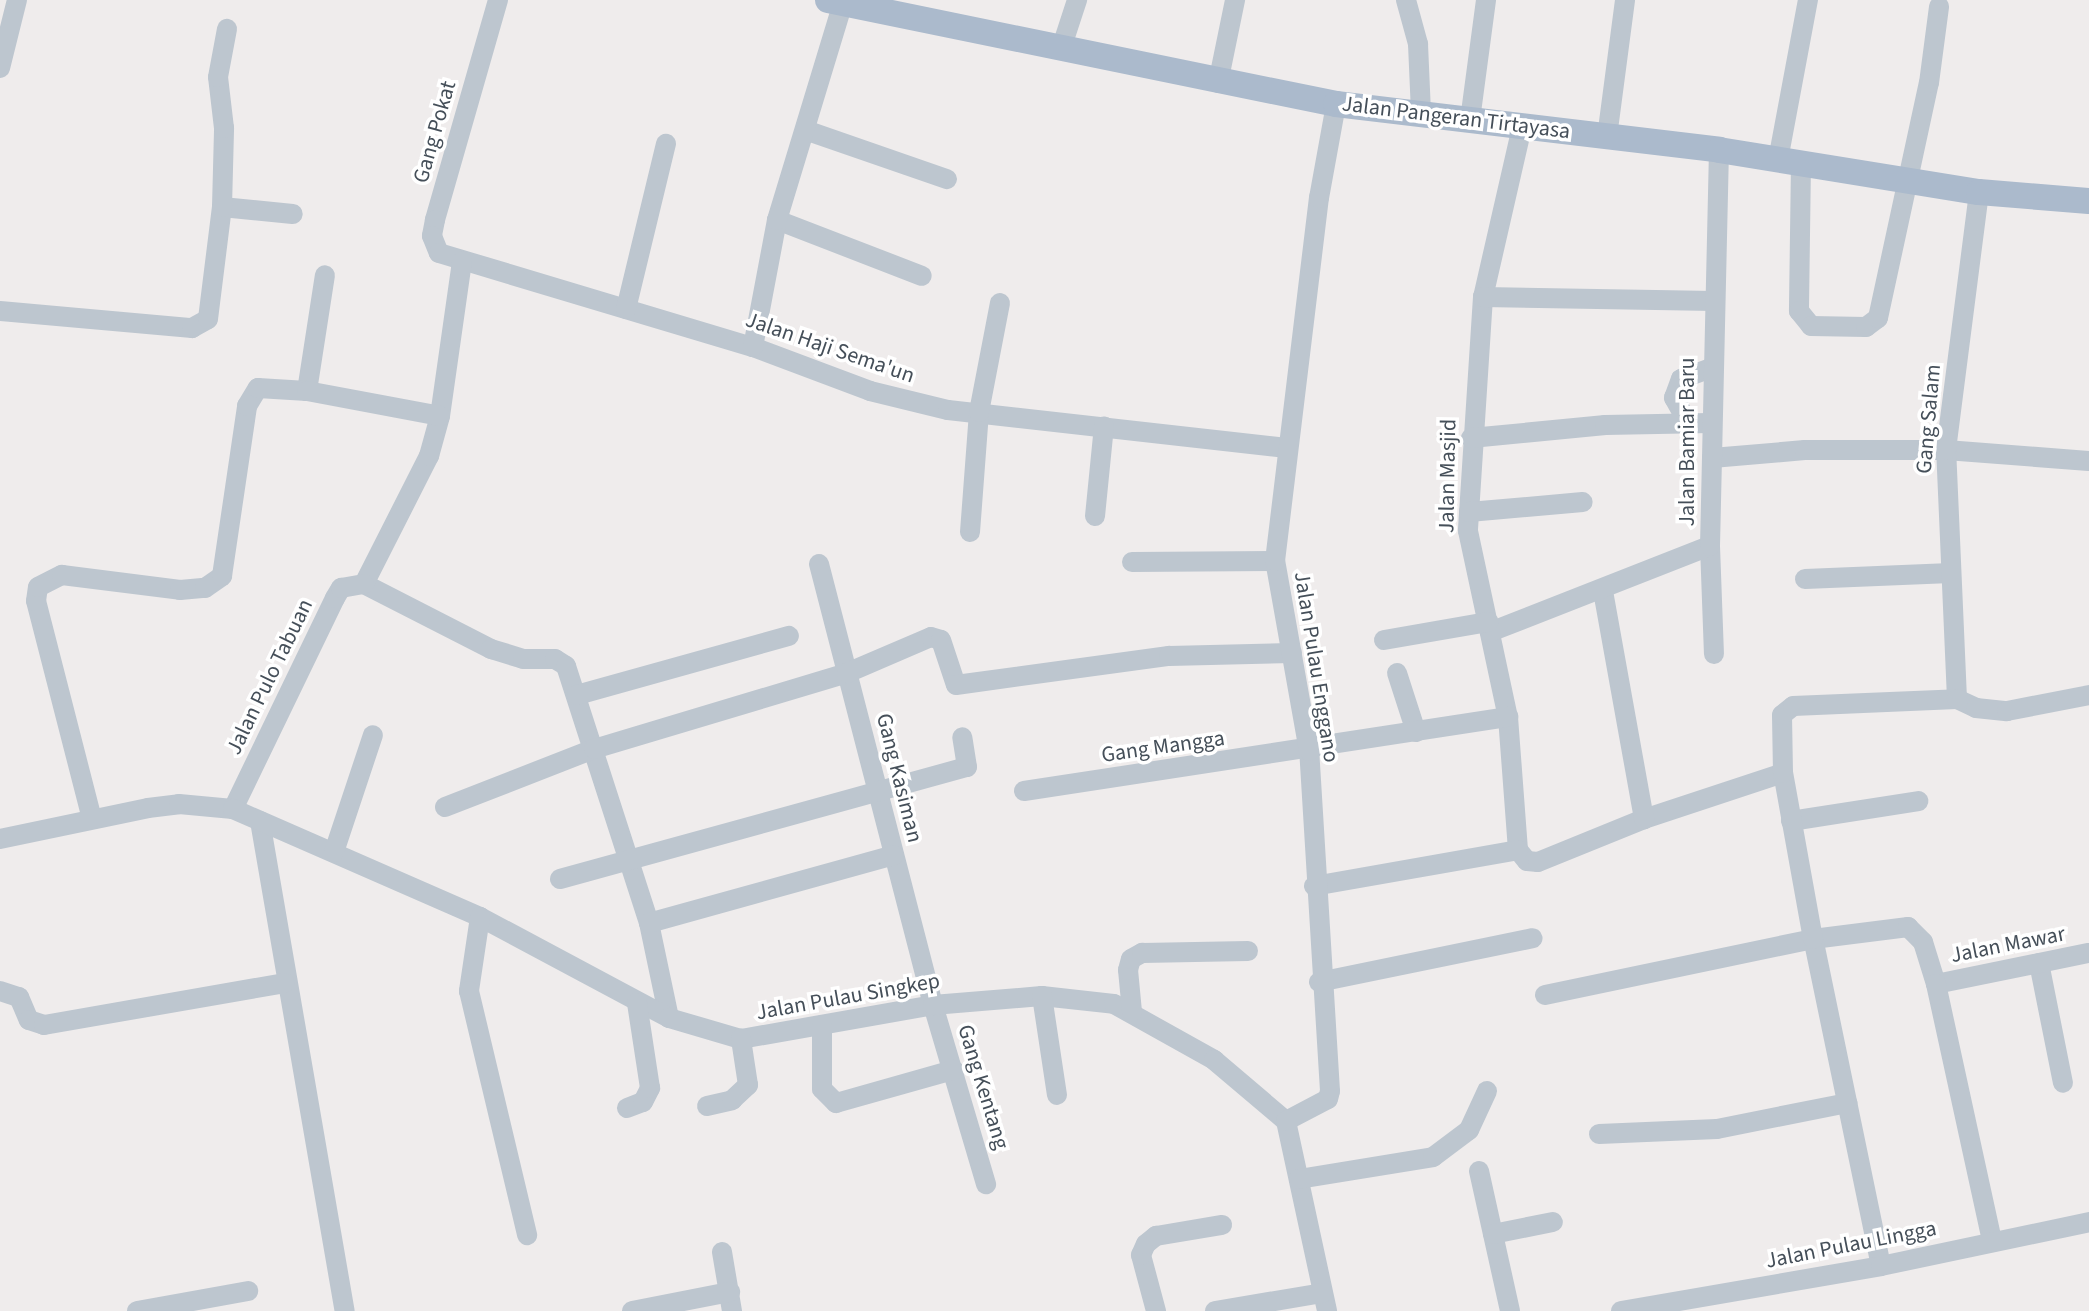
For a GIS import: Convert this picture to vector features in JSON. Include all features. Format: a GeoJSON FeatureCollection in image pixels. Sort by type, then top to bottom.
{"type":"FeatureCollection","features":[{"type":"Feature","properties":{"kind":"main road","name":"Jalan Pangeran Tirtayasa"},"geometry":{"type":"LineString","coordinates":[[836,2],[1218,83],[1336,104],[1719,150],[1979,192],[2089,201]]}},
{"type":"Feature","properties":{"kind":"street"},"geometry":{"type":"LineString","coordinates":[[0,68],[17,0]]}},
{"type":"Feature","properties":{"kind":"street","name":"Gang Pokat"},"geometry":{"type":"LineString","coordinates":[[462,262],[439,253],[432,236],[498,0]]}},
{"type":"Feature","properties":{"kind":"street"},"geometry":{"type":"LineString","coordinates":[[1061,49],[1077,0]]}},
{"type":"Feature","properties":{"kind":"street"},"geometry":{"type":"LineString","coordinates":[[1218,83],[1235,0]]}},
{"type":"Feature","properties":{"kind":"street"},"geometry":{"type":"LineString","coordinates":[[1406,0],[1418,44],[1421,114]]}},
{"type":"Feature","properties":{"kind":"street"},"geometry":{"type":"LineString","coordinates":[[1470,120],[1486,0]]}},
{"type":"Feature","properties":{"kind":"street"},"geometry":{"type":"LineString","coordinates":[[1607,137],[1625,0]]}},
{"type":"Feature","properties":{"kind":"street"},"geometry":{"type":"LineString","coordinates":[[1808,0],[1790,161],[1799,311],[1811,326],[1852,330],[1878,318],[1905,179],[1929,83],[1939,7]]}},
{"type":"Feature","properties":{"kind":"street"},"geometry":{"type":"LineString","coordinates":[[753,347],[777,220],[808,131],[836,2]]}},
{"type":"Feature","properties":{"kind":"street"},"geometry":{"type":"LineString","coordinates":[[0,311],[202,327],[208,319],[222,207],[224,128],[218,77],[227,29]]}},
{"type":"Feature","properties":{"kind":"street","name":"Jalan Pulau Enggano"},"geometry":{"type":"LineString","coordinates":[[1286,1121],[1328,1099],[1319,982],[1309,751],[1275,561],[1287,448],[1336,104]]}},
{"type":"Feature","properties":{"kind":"street","name":"Jalan Masjid"},"geometry":{"type":"LineString","coordinates":[[1518,850],[1508,717],[1469,512],[1471,438],[1483,297],[1522,127]]}},
{"type":"Feature","properties":{"kind":"street"},"geometry":{"type":"LineString","coordinates":[[808,131],[947,179]]}},
{"type":"Feature","properties":{"kind":"street"},"geometry":{"type":"LineString","coordinates":[[626,309],[666,144]]}},
{"type":"Feature","properties":{"kind":"street","name":"Jalan Bamiar Baru"},"geometry":{"type":"LineString","coordinates":[[1384,640],[1489,627],[1603,591],[1710,546],[1710,423],[1719,150]]}},
{"type":"Feature","properties":{"kind":"street","name":"Gang Salam"},"geometry":{"type":"LineString","coordinates":[[1957,699],[1946,450],[1979,192]]}},
{"type":"Feature","properties":{"kind":"street"},"geometry":{"type":"LineString","coordinates":[[222,207],[293,214]]}},
{"type":"Feature","properties":{"kind":"street"},"geometry":{"type":"LineString","coordinates":[[777,220],[922,276]]}},
{"type":"Feature","properties":{"kind":"street"},"geometry":{"type":"LineString","coordinates":[[462,262],[440,416],[418,486],[364,584],[491,649],[523,659],[555,659],[566,666],[649,923],[669,1018]]}},
{"type":"Feature","properties":{"kind":"street","name":"Jalan Haji Sema'un"},"geometry":{"type":"LineString","coordinates":[[462,262],[753,347],[870,391],[979,412],[1287,448]]}},
{"type":"Feature","properties":{"kind":"street"},"geometry":{"type":"LineString","coordinates":[[307,391],[325,275]]}},
{"type":"Feature","properties":{"kind":"street"},"geometry":{"type":"LineString","coordinates":[[1483,297],[1714,301]]}},
{"type":"Feature","properties":{"kind":"street"},"geometry":{"type":"LineString","coordinates":[[970,532],[979,412],[1000,303]]}},
{"type":"Feature","properties":{"kind":"street"},"geometry":{"type":"LineString","coordinates":[[1688,423],[1674,398],[1681,379],[1712,368]]}},
{"type":"Feature","properties":{"kind":"street"},"geometry":{"type":"LineString","coordinates":[[92,819],[36,601],[38,587],[62,575],[180,590],[205,588],[222,576],[252,392],[268,386],[440,416]]}},
{"type":"Feature","properties":{"kind":"street"},"geometry":{"type":"LineString","coordinates":[[1471,438],[1710,423]]}},
{"type":"Feature","properties":{"kind":"street"},"geometry":{"type":"LineString","coordinates":[[1095,516],[1104,426]]}},
{"type":"Feature","properties":{"kind":"street"},"geometry":{"type":"LineString","coordinates":[[1712,458],[1805,450],[1946,450],[2089,461]]}},
{"type":"Feature","properties":{"kind":"street"},"geometry":{"type":"LineString","coordinates":[[1469,512],[1583,502]]}},
{"type":"Feature","properties":{"kind":"street"},"geometry":{"type":"LineString","coordinates":[[1710,546],[1714,654]]}},
{"type":"Feature","properties":{"kind":"street"},"geometry":{"type":"LineString","coordinates":[[1132,562],[1275,561]]}},
{"type":"Feature","properties":{"kind":"street","name":"Gang Kasiman"},"geometry":{"type":"LineString","coordinates":[[819,564],[933,1005]]}},
{"type":"Feature","properties":{"kind":"street"},"geometry":{"type":"LineString","coordinates":[[1805,579],[1951,573]]}},
{"type":"Feature","properties":{"kind":"street","name":"Jalan Pulo Tabuan"},"geometry":{"type":"LineString","coordinates":[[233,809],[335,598],[341,588],[364,584]]}},
{"type":"Feature","properties":{"kind":"street"},"geometry":{"type":"LineString","coordinates":[[1603,591],[1644,819]]}},
{"type":"Feature","properties":{"kind":"street"},"geometry":{"type":"LineString","coordinates":[[577,695],[789,636]]}},
{"type":"Feature","properties":{"kind":"street"},"geometry":{"type":"LineString","coordinates":[[445,807],[594,749],[847,673],[931,637],[941,640],[956,685],[1169,656],[1292,653]]}},
{"type":"Feature","properties":{"kind":"street"},"geometry":{"type":"LineString","coordinates":[[1397,673],[1416,732]]}},
{"type":"Feature","properties":{"kind":"street"},"geometry":{"type":"LineString","coordinates":[[1881,1266],[1791,821],[1783,773],[1779,725],[1782,715],[1793,706],[1957,699],[2007,711],[2089,695]]}},
{"type":"Feature","properties":{"kind":"street","name":"Gang Mangga"},"geometry":{"type":"LineString","coordinates":[[1024,791],[1309,751],[1508,717]]}},
{"type":"Feature","properties":{"kind":"street"},"geometry":{"type":"LineString","coordinates":[[334,852],[373,735]]}},
{"type":"Feature","properties":{"kind":"street"},"geometry":{"type":"LineString","coordinates":[[560,879],[628,864],[967,767],[962,737]]}},
{"type":"Feature","properties":{"kind":"street"},"geometry":{"type":"LineString","coordinates":[[1314,886],[1518,850],[1527,861],[1538,862],[1644,819],[1783,773]]}},
{"type":"Feature","properties":{"kind":"street"},"geometry":{"type":"LineString","coordinates":[[1791,821],[1918,801]]}},
{"type":"Feature","properties":{"kind":"street","name":"Jalan Pulau Singkep"},"geometry":{"type":"LineString","coordinates":[[0,839],[179,804],[233,809],[480,917],[669,1018],[741,1039],[933,1005],[1042,996],[1086,999],[1132,1012],[1235,1075],[1286,1121]]}},
{"type":"Feature","properties":{"kind":"street"},"geometry":{"type":"LineString","coordinates":[[260,821],[284,983],[345,1311]]}},
{"type":"Feature","properties":{"kind":"street"},"geometry":{"type":"LineString","coordinates":[[649,923],[894,855]]}},
{"type":"Feature","properties":{"kind":"street"},"geometry":{"type":"LineString","coordinates":[[480,917],[471,1005],[527,1235]]}},
{"type":"Feature","properties":{"kind":"street"},"geometry":{"type":"LineString","coordinates":[[1545,995],[1813,939],[1908,927],[1923,942],[1936,984],[1992,1241]]}},
{"type":"Feature","properties":{"kind":"street"},"geometry":{"type":"LineString","coordinates":[[1319,982],[1533,938]]}},
{"type":"Feature","properties":{"kind":"street"},"geometry":{"type":"LineString","coordinates":[[1132,1012],[1128,970],[1131,959],[1142,953],[1248,951]]}},
{"type":"Feature","properties":{"kind":"street","name":"Jalan Mawar"},"geometry":{"type":"LineString","coordinates":[[1936,984],[2089,953]]}},
{"type":"Feature","properties":{"kind":"street"},"geometry":{"type":"LineString","coordinates":[[2039,963],[2063,1083]]}},
{"type":"Feature","properties":{"kind":"street"},"geometry":{"type":"LineString","coordinates":[[0,991],[19,997],[29,1020],[44,1025],[284,983]]}},
{"type":"Feature","properties":{"kind":"street"},"geometry":{"type":"LineString","coordinates":[[1042,996],[1057,1095]]}},
{"type":"Feature","properties":{"kind":"street"},"geometry":{"type":"LineString","coordinates":[[627,1108],[643,1102],[650,1088],[637,1003]]}},
{"type":"Feature","properties":{"kind":"street","name":"Gang Kentang"},"geometry":{"type":"LineString","coordinates":[[933,1005],[986,1184]]}},
{"type":"Feature","properties":{"kind":"street"},"geometry":{"type":"LineString","coordinates":[[822,1025],[822,1089],[836,1103],[953,1070]]}},
{"type":"Feature","properties":{"kind":"street"},"geometry":{"type":"LineString","coordinates":[[707,1106],[732,1100],[748,1085],[741,1039]]}},
{"type":"Feature","properties":{"kind":"street"},"geometry":{"type":"LineString","coordinates":[[1299,1179],[1433,1157],[1469,1130],[1487,1091]]}},
{"type":"Feature","properties":{"kind":"street"},"geometry":{"type":"LineString","coordinates":[[1599,1134],[1717,1129],[1847,1103]]}},
{"type":"Feature","properties":{"kind":"street"},"geometry":{"type":"LineString","coordinates":[[1215,1311],[1325,1302],[1286,1121]]}},
{"type":"Feature","properties":{"kind":"street"},"geometry":{"type":"LineString","coordinates":[[1479,1171],[1510,1311]]}},
{"type":"Feature","properties":{"kind":"street"},"geometry":{"type":"LineString","coordinates":[[1493,1234],[1553,1222]]}},
{"type":"Feature","properties":{"kind":"street","name":"Jalan Pulau Lingga"},"geometry":{"type":"LineString","coordinates":[[1621,1311],[1881,1266],[2089,1222]]}},
{"type":"Feature","properties":{"kind":"street"},"geometry":{"type":"LineString","coordinates":[[1156,1311],[1141,1255],[1146,1244],[1156,1236],[1222,1225]]}},
{"type":"Feature","properties":{"kind":"street"},"geometry":{"type":"LineString","coordinates":[[642,1310],[731,1302],[722,1252]]}},
{"type":"Feature","properties":{"kind":"street"},"geometry":{"type":"LineString","coordinates":[[137,1311],[248,1291]]}}]}
